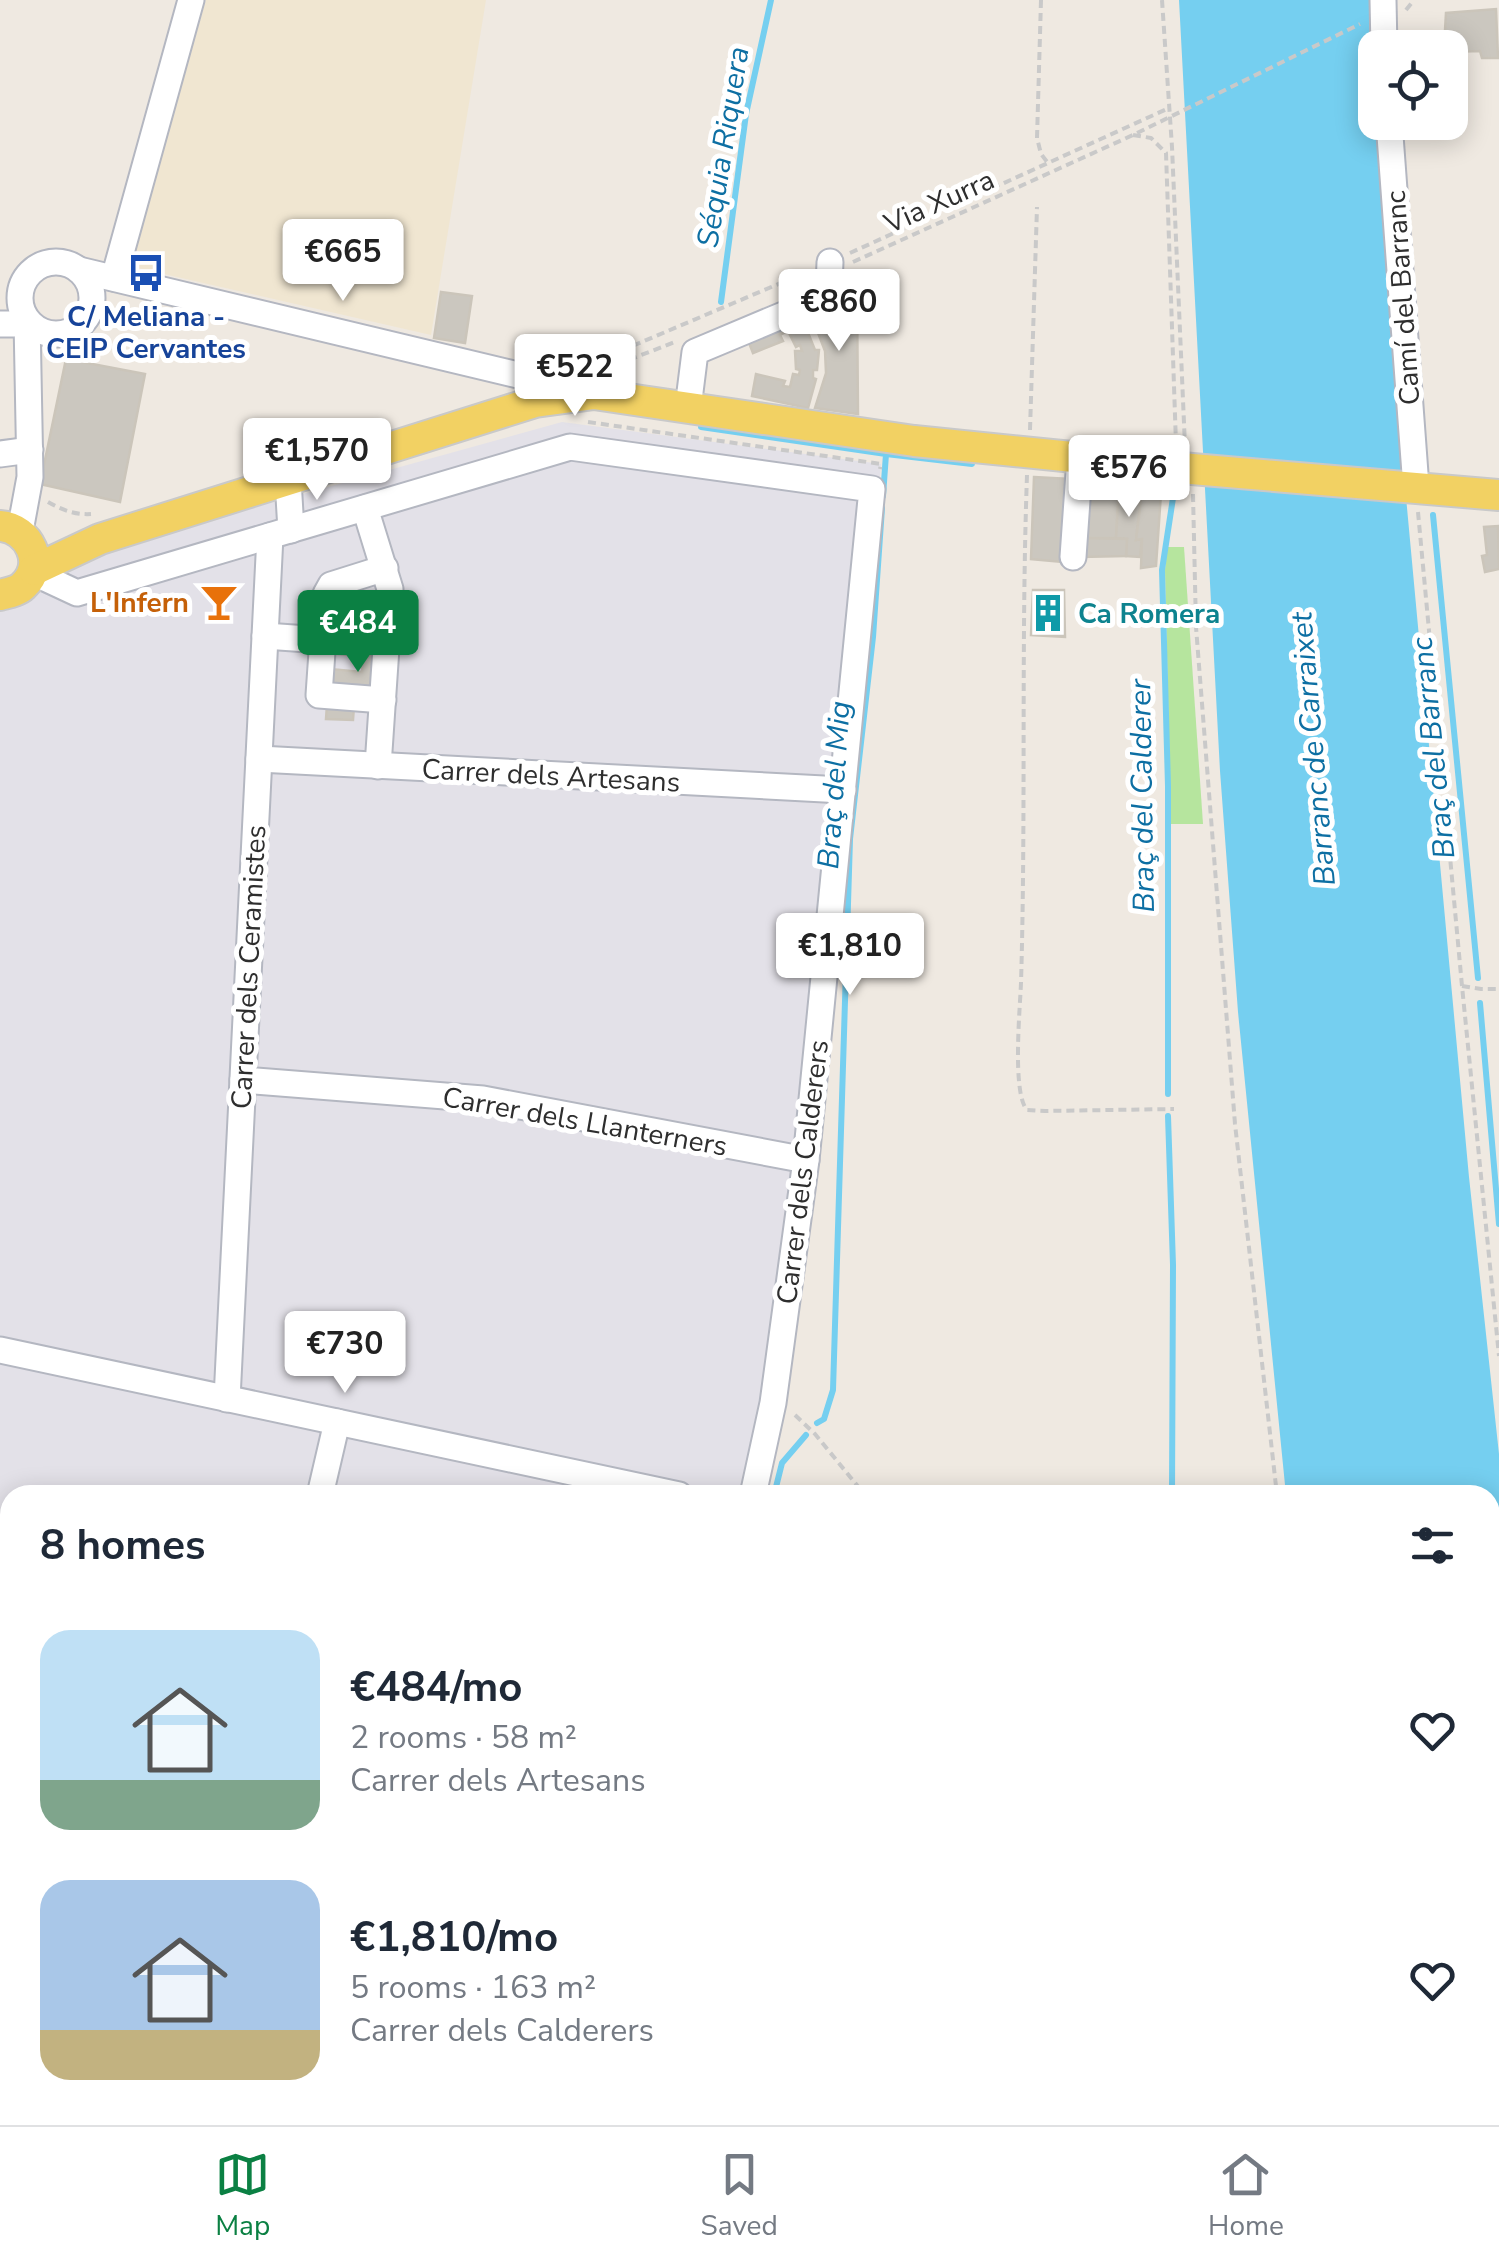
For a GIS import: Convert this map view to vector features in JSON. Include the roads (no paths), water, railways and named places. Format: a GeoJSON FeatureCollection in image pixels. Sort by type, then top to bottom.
{"type":"FeatureCollection","features":[{"type":"Feature","properties":{"kind":"main road"},"geometry":{"type":"LineString","coordinates":[[0,594],[22,587],[19,544],[288,480],[535,402],[589,395],[914,441],[1080,458],[1413,482],[1499,495]]}},
{"type":"Feature","properties":{"kind":"street"},"geometry":{"type":"LineString","coordinates":[[114,278],[191,0]]}},
{"type":"Feature","properties":{"kind":"street","name":"Camí del Barranc"},"geometry":{"type":"LineString","coordinates":[[1390,140],[1413,482]]}},
{"type":"Feature","properties":{"kind":"street"},"geometry":{"type":"LineString","coordinates":[[378,766],[390,588],[365,508],[77,593],[19,544],[30,484],[28,356],[17,320],[23,282],[40,265],[60,262],[79,270],[589,395]]}},
{"type":"Feature","properties":{"kind":"street"},"geometry":{"type":"LineString","coordinates":[[688,408],[694,352],[800,308],[829,287],[830,267]]}},
{"type":"Feature","properties":{"kind":"street"},"geometry":{"type":"LineString","coordinates":[[17,320],[50,334],[78,328],[87,318],[92,297],[79,270]]}},
{"type":"Feature","properties":{"kind":"street"},"geometry":{"type":"LineString","coordinates":[[28,356],[50,334]]}},
{"type":"Feature","properties":{"kind":"street","name":"Carrer dels Calderers"},"geometry":{"type":"LineString","coordinates":[[365,508],[570,446],[876,486],[806,1160],[773,1403],[755,1485]]}},
{"type":"Feature","properties":{"kind":"street"},"geometry":{"type":"LineString","coordinates":[[0,454],[30,450]]}},
{"type":"Feature","properties":{"kind":"street"},"geometry":{"type":"LineString","coordinates":[[1073,557],[1080,458]]}},
{"type":"Feature","properties":{"kind":"street","name":"Carrer dels Ceramistes"},"geometry":{"type":"LineString","coordinates":[[227,1398],[265,636],[288,480]]}},
{"type":"Feature","properties":{"kind":"street"},"geometry":{"type":"LineString","coordinates":[[382,700],[319,695],[326,594],[332,585],[385,568]]}},
{"type":"Feature","properties":{"kind":"street"},"geometry":{"type":"LineString","coordinates":[[265,636],[387,629]]}},
{"type":"Feature","properties":{"kind":"street","name":"Carrer dels Artesans"},"geometry":{"type":"LineString","coordinates":[[258,759],[843,790]]}},
{"type":"Feature","properties":{"kind":"street","name":"Carrer dels Llanterners"},"geometry":{"type":"LineString","coordinates":[[243,1080],[484,1099],[806,1160]]}},
{"type":"Feature","properties":{"kind":"street"},"geometry":{"type":"LineString","coordinates":[[0,1350],[632,1485]]}},
{"type":"Feature","properties":{"kind":"street"},"geometry":{"type":"LineString","coordinates":[[322,1485],[338,1422]]}},
{"type":"Feature","properties":{"kind":"water","name":"Barranc de Carraixet"},"geometry":{"type":"Polygon","coordinates":[[[1179,0],[1372,0],[1374,30],[1358,30],[1358,140],[1381,140],[1401,443],[1499,1485],[1285,1485],[1238,1012],[1220,771],[1179,0]]]}},
{"type":"Feature","properties":{"kind":"waterway","name":"Séquia Riquera"},"geometry":{"type":"LineString","coordinates":[[721,302],[746,114],[771,0]]}},
{"type":"Feature","properties":{"kind":"waterway","name":"Braç del Mig"},"geometry":{"type":"LineString","coordinates":[[701,427],[886,454],[883,496]]}},
{"type":"Feature","properties":{"kind":"waterway","name":"Braç del Calderer"},"geometry":{"type":"LineString","coordinates":[[886,454],[972,464]]}},
{"type":"Feature","properties":{"kind":"waterway","name":"Braç del Calderer"},"geometry":{"type":"LineString","coordinates":[[1168,1094],[1168,786],[1162,570],[1173,498]]}},
{"type":"Feature","properties":{"kind":"waterway","name":"Braç del Mig"},"geometry":{"type":"LineString","coordinates":[[817,1423],[824,1419],[833,1390],[850,839],[873,637],[882,508]]}},
{"type":"Feature","properties":{"kind":"waterway","name":"Braç del Barranc"},"geometry":{"type":"LineString","coordinates":[[1433,515],[1478,978]]}},
{"type":"Feature","properties":{"kind":"waterway","name":"Braç del Barranc"},"geometry":{"type":"LineString","coordinates":[[1480,1003],[1499,1224]]}},
{"type":"Feature","properties":{"kind":"waterway","name":"Braç del Calderer"},"geometry":{"type":"LineString","coordinates":[[1168,1116],[1173,1265],[1172,1485]]}},
{"type":"Feature","properties":{"kind":"waterway","name":"Braç del Mig"},"geometry":{"type":"LineString","coordinates":[[776,1485],[782,1463],[806,1435]]}},
{"type":"Feature","properties":{"kind":"place","name":"C/ Meliana - CEIP Cervantes"},"geometry":{"type":"Point","coordinates":[146,273]}},
{"type":"Feature","properties":{"kind":"place","name":"L'Infern"},"geometry":{"type":"Point","coordinates":[219,602]}},
{"type":"Feature","properties":{"kind":"place","name":"Ca Romera"},"geometry":{"type":"Point","coordinates":[1048,613]}}]}
